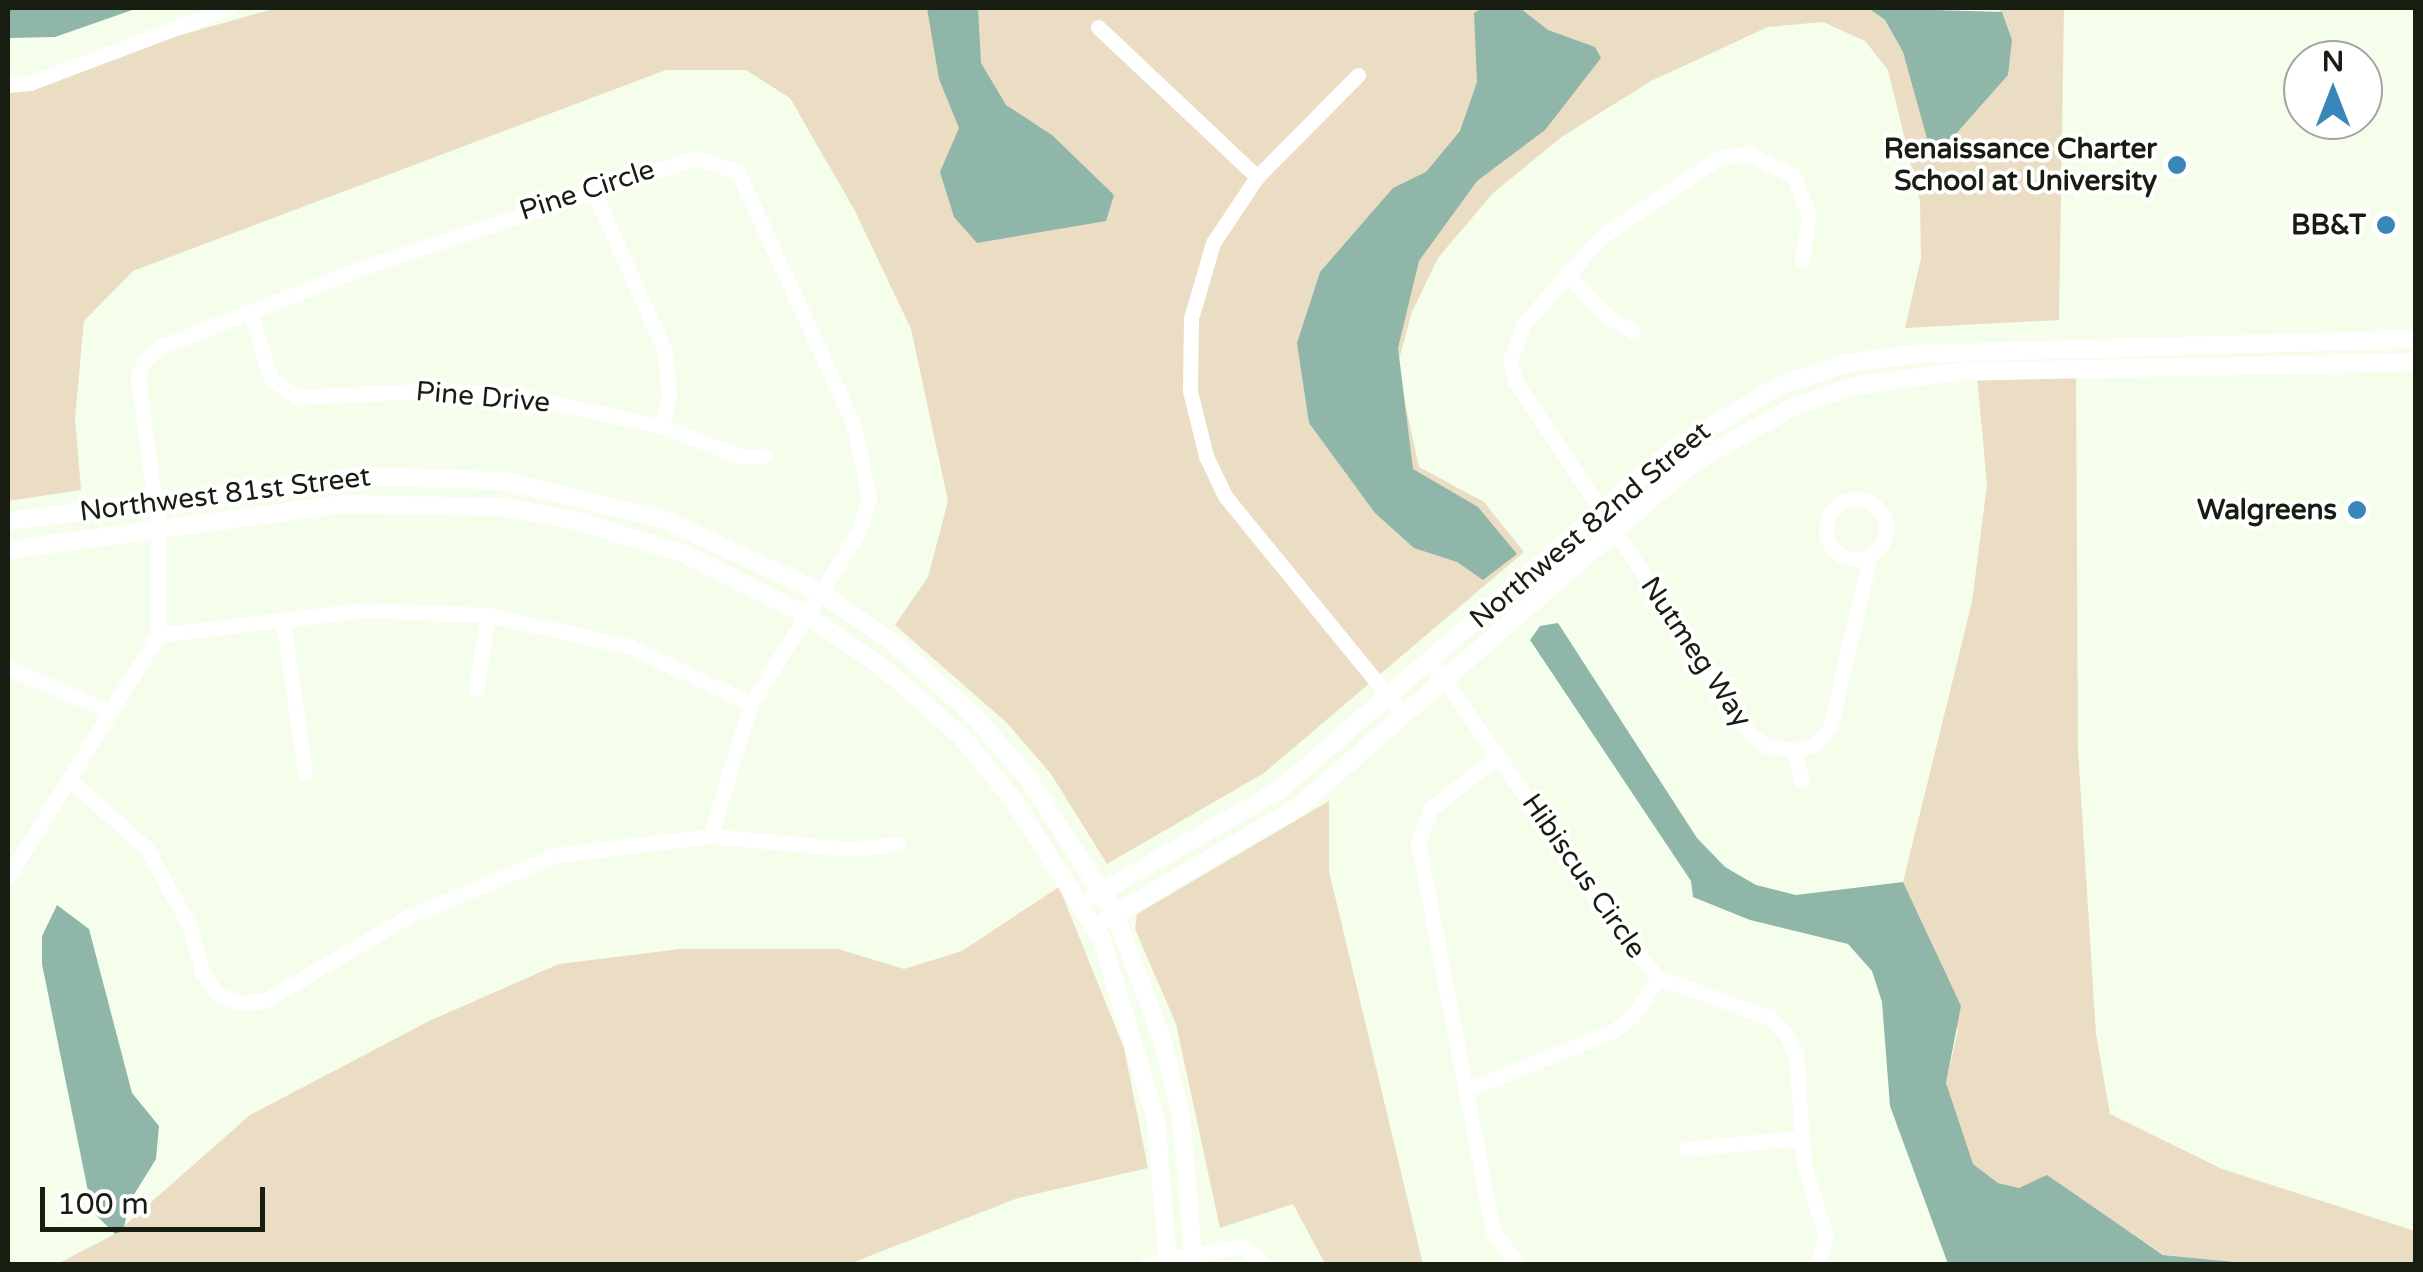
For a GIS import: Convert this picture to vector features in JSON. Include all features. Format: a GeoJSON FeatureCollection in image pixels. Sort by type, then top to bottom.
{"type":"FeatureCollection","features":[{"type":"Feature","properties":{"kind":"street"},"geometry":{"type":"LineString","coordinates":[[8,86],[30,83],[229,8]]}},
{"type":"Feature","properties":{"kind":"street"},"geometry":{"type":"LineString","coordinates":[[1098,27],[1257,177]]}},
{"type":"Feature","properties":{"kind":"street"},"geometry":{"type":"LineString","coordinates":[[1358,75],[1257,177],[1214,244],[1199,282],[1189,348],[1194,418],[1234,508],[1402,714]]}},
{"type":"Feature","properties":{"kind":"street","name":"Nutmeg Way"},"geometry":{"type":"LineString","coordinates":[[1794,751],[1767,746],[1748,732],[1516,382],[1510,361],[1512,342],[1566,273],[1650,199],[1721,157],[1748,154],[1792,175],[1810,216],[1802,260]]}},
{"type":"Feature","properties":{"kind":"street","name":"Pine Circle"},"geometry":{"type":"LineString","coordinates":[[158,635],[158,529],[138,377],[146,360],[160,347],[592,188],[696,158],[738,172],[866,464],[868,498],[859,530],[752,704],[710,836]]}},
{"type":"Feature","properties":{"kind":"street"},"geometry":{"type":"LineString","coordinates":[[592,188],[666,352],[670,373],[661,426]]}},
{"type":"Feature","properties":{"kind":"street"},"geometry":{"type":"LineString","coordinates":[[1566,273],[1606,316],[1633,332]]}},
{"type":"Feature","properties":{"kind":"street","name":"Pine Drive"},"geometry":{"type":"LineString","coordinates":[[250,312],[271,379],[298,397],[443,390],[520,396],[661,426],[742,457],[764,456]]}},
{"type":"Feature","properties":{"kind":"street","name":"Northwest 82nd Street"},"geometry":{"type":"LineString","coordinates":[[1081,904],[1278,792],[1601,511],[1722,415],[1847,363],[1915,354],[2416,338]]}},
{"type":"Feature","properties":{"kind":"street","name":"Northwest 82nd Street"},"geometry":{"type":"LineString","coordinates":[[1094,928],[1298,807],[1614,530],[1739,433],[1854,386],[1954,372],[2416,362]]}},
{"type":"Feature","properties":{"kind":"street","name":"Northwest 81st Street"},"geometry":{"type":"LineString","coordinates":[[8,521],[364,476],[504,481],[664,518],[820,592],[896,645],[976,717],[1028,780],[1115,914],[1163,1042],[1177,1100],[1195,1258]]}},
{"type":"Feature","properties":{"kind":"street","name":"Northwest 81st Street"},"geometry":{"type":"LineString","coordinates":[[8,550],[343,504],[501,506],[682,552],[804,614],[882,666],[962,738],[1014,801],[1081,904],[1094,928],[1138,1048],[1156,1120],[1168,1261]]}},
{"type":"Feature","properties":{"kind":"street"},"geometry":{"type":"LineString","coordinates":[[1801,780],[1794,751],[1813,745],[1840,706],[1870,556]]}},
{"type":"Feature","properties":{"kind":"street"},"geometry":{"type":"LineString","coordinates":[[8,878],[158,635],[366,610],[488,615],[630,647],[752,704]]}},
{"type":"Feature","properties":{"kind":"street"},"geometry":{"type":"LineString","coordinates":[[476,689],[488,615]]}},
{"type":"Feature","properties":{"kind":"street"},"geometry":{"type":"LineString","coordinates":[[284,620],[305,772]]}},
{"type":"Feature","properties":{"kind":"street","name":"Hibiscus Circle"},"geometry":{"type":"LineString","coordinates":[[1430,659],[1496,758],[1528,794],[1626,942],[1658,977],[1770,1018],[1785,1034],[1796,1055],[1798,1138],[1824,1218],[1826,1236],[1817,1264]]}},
{"type":"Feature","properties":{"kind":"street"},"geometry":{"type":"LineString","coordinates":[[8,668],[110,711]]}},
{"type":"Feature","properties":{"kind":"street"},"geometry":{"type":"LineString","coordinates":[[1496,758],[1431,808],[1418,842],[1492,1230],[1517,1264]]}},
{"type":"Feature","properties":{"kind":"street"},"geometry":{"type":"LineString","coordinates":[[68,778],[147,849],[184,913],[202,974],[217,994],[239,1003],[264,1001],[407,917],[557,855],[710,836],[850,849],[898,844]]}},
{"type":"Feature","properties":{"kind":"street"},"geometry":{"type":"LineString","coordinates":[[1466,1090],[1615,1030],[1633,1016],[1658,977]]}},
{"type":"Feature","properties":{"kind":"street"},"geometry":{"type":"LineString","coordinates":[[1686,1149],[1798,1138]]}},
{"type":"Feature","properties":{"kind":"street"},"geometry":{"type":"LineString","coordinates":[[1146,1264],[1195,1258],[1242,1246],[1264,1264]]}},
{"type":"Feature","properties":{"kind":"shaded area"},"geometry":{"type":"Polygon","coordinates":[[[276,8],[1868,8],[1885,20],[1903,52],[1934,159],[2008,75],[1999,8],[2064,8],[2059,320],[1905,328],[1921,258],[1920,202],[1888,70],[1865,41],[1823,22],[1768,27],[1651,81],[1563,136],[1493,193],[1438,258],[1412,312],[1397,367],[1419,467],[1484,502],[1524,552],[1264,773],[1107,864],[1051,774],[1007,723],[895,625],[928,577],[948,501],[911,329],[855,211],[790,98],[746,70],[666,70],[133,271],[84,321],[75,418],[81,490],[8,501],[8,84],[276,8]]]}},
{"type":"Feature","properties":{"kind":"shaded area"},"geometry":{"type":"Polygon","coordinates":[[[2076,373],[2078,749],[2096,1034],[2110,1114],[2222,1169],[2415,1231],[2415,1264],[2256,1264],[2164,1255],[2047,1176],[2019,1188],[1998,1183],[1973,1164],[1963,1145],[1946,1083],[1958,1030],[1903,882],[1972,602],[1987,485],[1977,376],[2076,373]]]}},
{"type":"Feature","properties":{"kind":"shaded area"},"geometry":{"type":"Polygon","coordinates":[[[1329,801],[1329,871],[1423,1264],[1325,1264],[1293,1204],[1220,1228],[1176,1024],[1135,929],[1137,914],[1329,801]]]}},
{"type":"Feature","properties":{"kind":"shaded area"},"geometry":{"type":"Polygon","coordinates":[[[1059,887],[1124,1048],[1148,1168],[1018,1198],[849,1264],[57,1264],[115,1234],[250,1115],[429,1021],[559,964],[680,949],[838,949],[904,969],[962,951],[1059,887]]]}},
{"type":"Feature","properties":{"kind":"water"},"geometry":{"type":"Polygon","coordinates":[[[8,8],[138,8],[55,37],[9,38],[8,8]]]}},
{"type":"Feature","properties":{"kind":"water"},"geometry":{"type":"Polygon","coordinates":[[[927,8],[978,8],[981,63],[1006,105],[1052,135],[1114,195],[1106,221],[977,243],[954,217],[940,172],[959,128],[939,79],[927,8]]]}},
{"type":"Feature","properties":{"kind":"water"},"geometry":{"type":"Polygon","coordinates":[[[1483,8],[1520,8],[1548,30],[1595,47],[1601,58],[1545,130],[1477,181],[1419,261],[1398,348],[1413,469],[1478,507],[1517,554],[1483,580],[1457,562],[1414,548],[1375,513],[1309,423],[1297,343],[1320,272],[1393,188],[1426,172],[1460,131],[1477,82],[1474,13],[1483,8]]]}},
{"type":"Feature","properties":{"kind":"water"},"geometry":{"type":"Polygon","coordinates":[[[1868,8],[2002,12],[2012,40],[2008,75],[1933,160],[1903,52],[1885,20],[1868,8]]]}},
{"type":"Feature","properties":{"kind":"water"},"geometry":{"type":"Polygon","coordinates":[[[1558,623],[1697,838],[1725,867],[1756,885],[1796,895],[1903,882],[1961,1006],[1946,1083],[1973,1164],[1998,1183],[2019,1188],[2047,1175],[2163,1255],[2256,1264],[1948,1264],[1890,1106],[1882,1002],[1872,971],[1848,944],[1750,920],[1693,897],[1691,881],[1530,640],[1540,626],[1558,623]]]}},
{"type":"Feature","properties":{"kind":"water"},"geometry":{"type":"Polygon","coordinates":[[[57,905],[89,929],[132,1093],[159,1126],[156,1159],[130,1201],[123,1231],[115,1234],[92,1211],[42,964],[42,936],[57,905]]]}},
{"type":"Feature","properties":{"kind":"place","name":"Renaissance Charter School at University"},"geometry":{"type":"Point","coordinates":[2177,165]}},
{"type":"Feature","properties":{"kind":"place","name":"BB&T"},"geometry":{"type":"Point","coordinates":[2386,225]}},
{"type":"Feature","properties":{"kind":"place","name":"Walgreens"},"geometry":{"type":"Point","coordinates":[2357,510]}}]}
